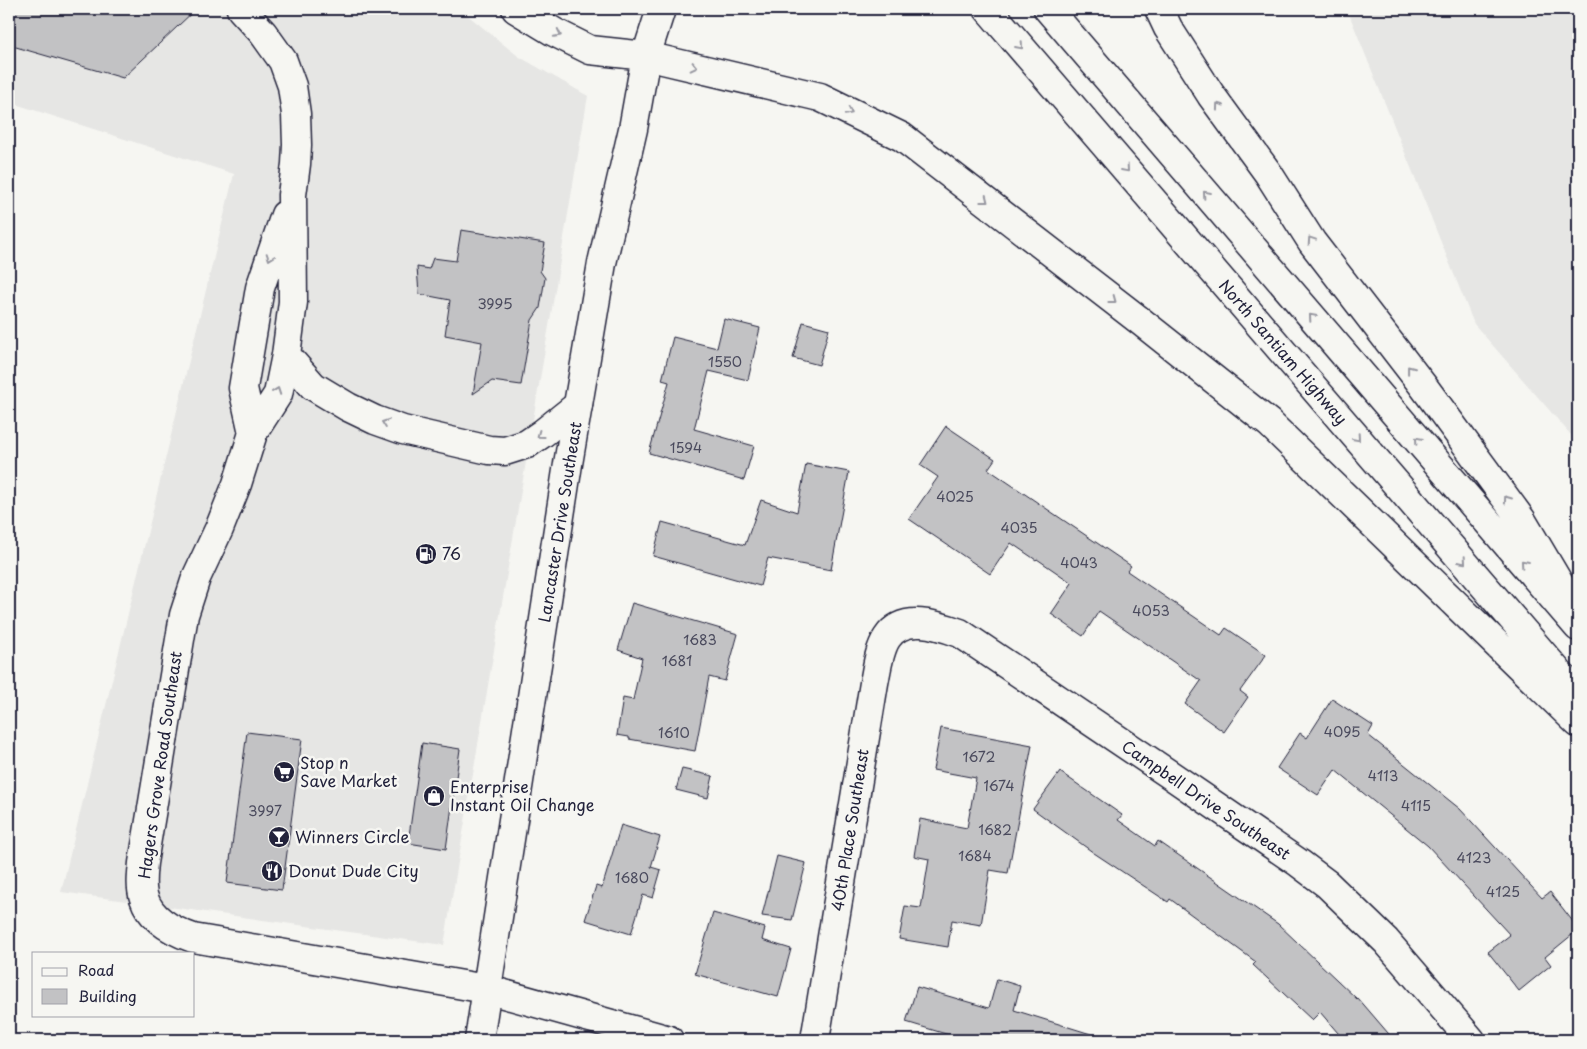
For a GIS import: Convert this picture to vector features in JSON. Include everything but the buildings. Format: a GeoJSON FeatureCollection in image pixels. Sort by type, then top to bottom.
{"type":"FeatureCollection","features":[{"type":"Feature","properties":{"kind":"main road","name":"Hagers Grove Road Southeast"},"geometry":{"type":"LineString","coordinates":[[241,9],[263,33],[283,61],[292,86],[296,114],[297,145],[292,195],[293,302],[286,355],[278,394],[253,433],[237,484],[196,578],[184,615],[143,863],[141,882],[144,898],[152,912],[164,925],[193,938],[486,988],[669,1040]]}},
{"type":"Feature","properties":{"kind":"main road"},"geometry":{"type":"LineString","coordinates":[[516,9],[554,32],[590,50],[646,56],[820,97],[902,137],[1192,361],[1269,423],[1578,723]]}},
{"type":"Feature","properties":{"kind":"main road","name":"Lancaster Drive Southeast"},"geometry":{"type":"LineString","coordinates":[[479,1040],[578,405],[604,253],[633,129],[646,56],[661,9]]}},
{"type":"Feature","properties":{"kind":"main road","name":"North Santiam Highway"},"geometry":{"type":"LineString","coordinates":[[988,9],[1578,695]]}},
{"type":"Feature","properties":{"kind":"main road"},"geometry":{"type":"LineString","coordinates":[[1048,9],[1578,627]]}},
{"type":"Feature","properties":{"kind":"main road"},"geometry":{"type":"LineString","coordinates":[[1159,9],[1168,28],[1211,95],[1268,173],[1312,242],[1424,387],[1521,519],[1578,615]]}},
{"type":"Feature","properties":{"kind":"main road","name":"Hagers Grove Road Southeast"},"geometry":{"type":"LineString","coordinates":[[253,433],[243,388],[260,288],[292,195]]}},
{"type":"Feature","properties":{"kind":"main road"},"geometry":{"type":"LineString","coordinates":[[286,355],[313,386],[348,407],[375,420],[403,430],[489,450],[505,451],[527,444],[578,405]]}},
{"type":"Feature","properties":{"kind":"main road","name":"Campbell Drive Southeast"},"geometry":{"type":"LineString","coordinates":[[899,627],[919,623],[938,625],[960,633],[1299,863],[1327,884],[1386,942],[1471,1040]]}},
{"type":"Feature","properties":{"kind":"main road","name":"40th Place Southeast"},"geometry":{"type":"LineString","coordinates":[[815,1040],[874,679],[880,654],[887,637],[899,627]]}},
{"type":"Feature","properties":{"kind":"shaded area"},"geometry":{"type":"Polygon","coordinates":[[[9,9],[460,9],[518,56],[588,96],[444,945],[61,892],[234,174],[9,102],[9,9]]]}},
{"type":"Feature","properties":{"kind":"shaded area"},"geometry":{"type":"Polygon","coordinates":[[[1347,9],[1578,9],[1578,443],[1474,324],[1347,9]]]}},
{"type":"Feature","properties":{"kind":"place","name":"76"},"geometry":{"type":"Point","coordinates":[426,554]}},
{"type":"Feature","properties":{"kind":"place","name":"Stop n Save Market"},"geometry":{"type":"Point","coordinates":[284,772]}},
{"type":"Feature","properties":{"kind":"place","name":"Enterprise Instant Oil Change"},"geometry":{"type":"Point","coordinates":[434,796]}},
{"type":"Feature","properties":{"kind":"place","name":"Winners Circle"},"geometry":{"type":"Point","coordinates":[279,837]}},
{"type":"Feature","properties":{"kind":"place","name":"Donut Dude City"},"geometry":{"type":"Point","coordinates":[272,871]}}]}
